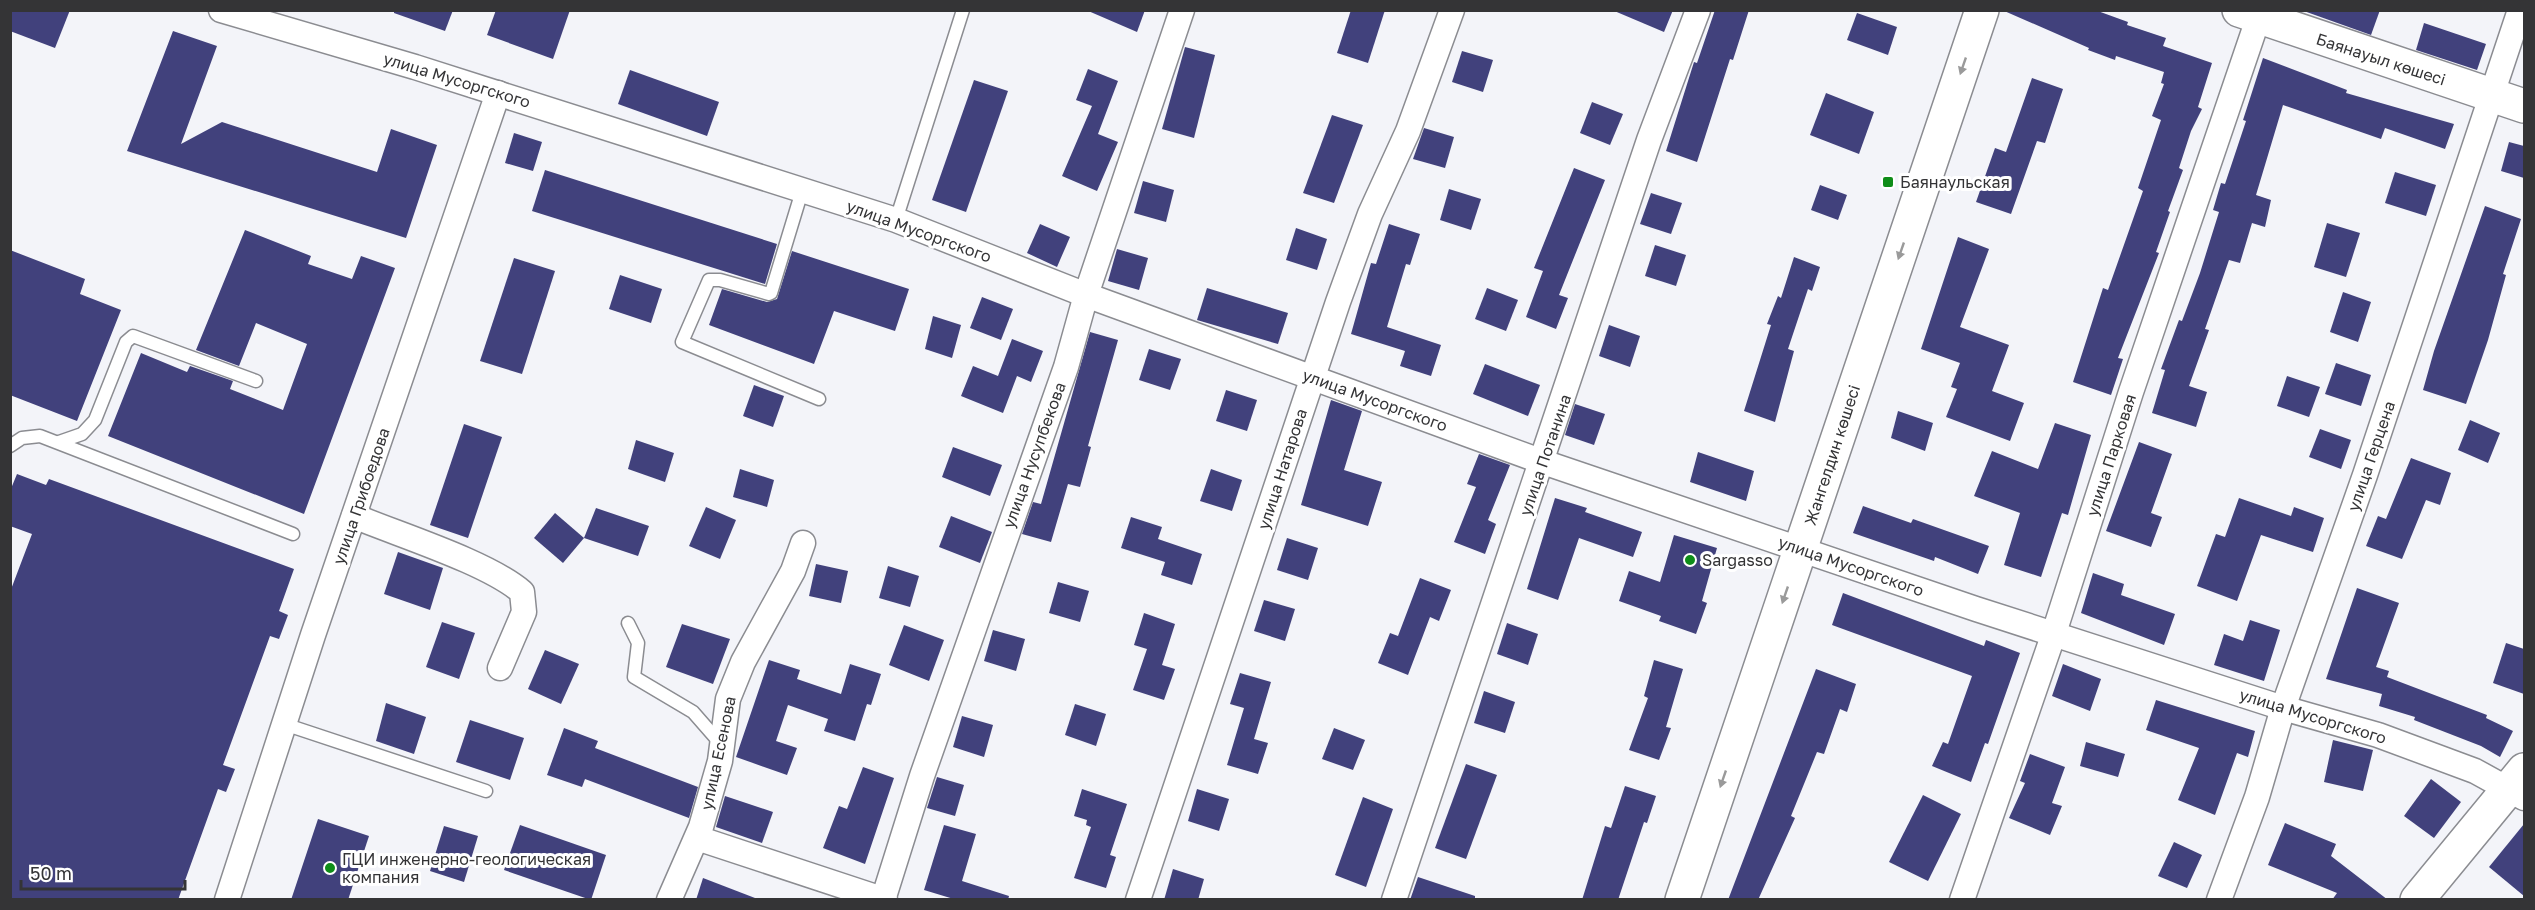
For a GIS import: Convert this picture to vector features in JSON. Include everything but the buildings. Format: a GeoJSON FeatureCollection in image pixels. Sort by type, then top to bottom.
{"type":"FeatureCollection","features":[{"type":"Feature","properties":{"kind":"main road","name":"Жангелдин көшесі"},"geometry":{"type":"LineString","coordinates":[[1682,900],[1982,10]]}},
{"type":"Feature","properties":{"kind":"main road","name":"Баянауыл көшесі"},"geometry":{"type":"LineString","coordinates":[[2253,13],[2524,106]]}},
{"type":"Feature","properties":{"kind":"main road"},"geometry":{"type":"LineString","coordinates":[[2417,900],[2520,786]]}},
{"type":"Feature","properties":{"kind":"street","name":"улица Мусоргского"},"geometry":{"type":"LineString","coordinates":[[221,10],[498,93],[896,220],[1086,295],[1543,462],[1976,609],[2283,708],[2378,735],[2520,786]]}},
{"type":"Feature","properties":{"kind":"street","name":"улица Нусупбекова"},"geometry":{"type":"LineString","coordinates":[[884,899],[925,765],[1066,367],[1086,295],[1182,10]]}},
{"type":"Feature","properties":{"kind":"street","name":"улица Натарова"},"geometry":{"type":"LineString","coordinates":[[1138,900],[1370,213],[1408,131],[1452,10]]}},
{"type":"Feature","properties":{"kind":"street","name":"улица Потанина"},"geometry":{"type":"LineString","coordinates":[[1394,900],[1543,462],[1649,140],[1698,10]]}},
{"type":"Feature","properties":{"kind":"street","name":"улица Герцена"},"geometry":{"type":"LineString","coordinates":[[2218,900],[2257,797],[2283,708],[2520,10]]}},
{"type":"Feature","properties":{"kind":"street","name":"улица Парковая"},"geometry":{"type":"LineString","coordinates":[[1962,900],[2054,633],[2253,13]]}},
{"type":"Feature","properties":{"kind":"street","name":"улица Грибоедова"},"geometry":{"type":"LineString","coordinates":[[227,900],[284,724],[498,93]]}},
{"type":"Feature","properties":{"kind":"street"},"geometry":{"type":"LineString","coordinates":[[354,516],[469,563],[513,585],[522,592],[524,612],[500,668]]}},
{"type":"Feature","properties":{"kind":"street","name":"улица Есенова"},"geometry":{"type":"LineString","coordinates":[[669,900],[697,838],[720,761],[728,699],[743,662],[793,571],[803,543]]}},
{"type":"Feature","properties":{"kind":"street"},"geometry":{"type":"LineString","coordinates":[[697,838],[884,899]]}},
{"type":"Feature","properties":{"kind":"lane"},"geometry":{"type":"LineString","coordinates":[[896,220],[963,10]]}},
{"type":"Feature","properties":{"kind":"lane"},"geometry":{"type":"LineString","coordinates":[[802,191],[771,292],[769,294],[720,280],[709,280],[682,342],[819,399]]}},
{"type":"Feature","properties":{"kind":"lane"},"geometry":{"type":"LineString","coordinates":[[59,442],[82,434],[95,420],[126,342],[134,336],[256,381]]}},
{"type":"Feature","properties":{"kind":"lane"},"geometry":{"type":"LineString","coordinates":[[10,446],[22,438],[40,436],[292,534]]}},
{"type":"Feature","properties":{"kind":"lane"},"geometry":{"type":"LineString","coordinates":[[628,623],[638,643],[634,677],[693,712],[722,745]]}},
{"type":"Feature","properties":{"kind":"lane"},"geometry":{"type":"LineString","coordinates":[[284,724],[486,791]]}},
{"type":"Feature","properties":{"kind":"place","name":"Баянаульская"},"geometry":{"type":"Point","coordinates":[1888,182]}},
{"type":"Feature","properties":{"kind":"place","name":"Sargasso"},"geometry":{"type":"Point","coordinates":[1690,560]}},
{"type":"Feature","properties":{"kind":"place","name":"ГЦИ инженерно-геологическая компания"},"geometry":{"type":"Point","coordinates":[330,868]}}]}
